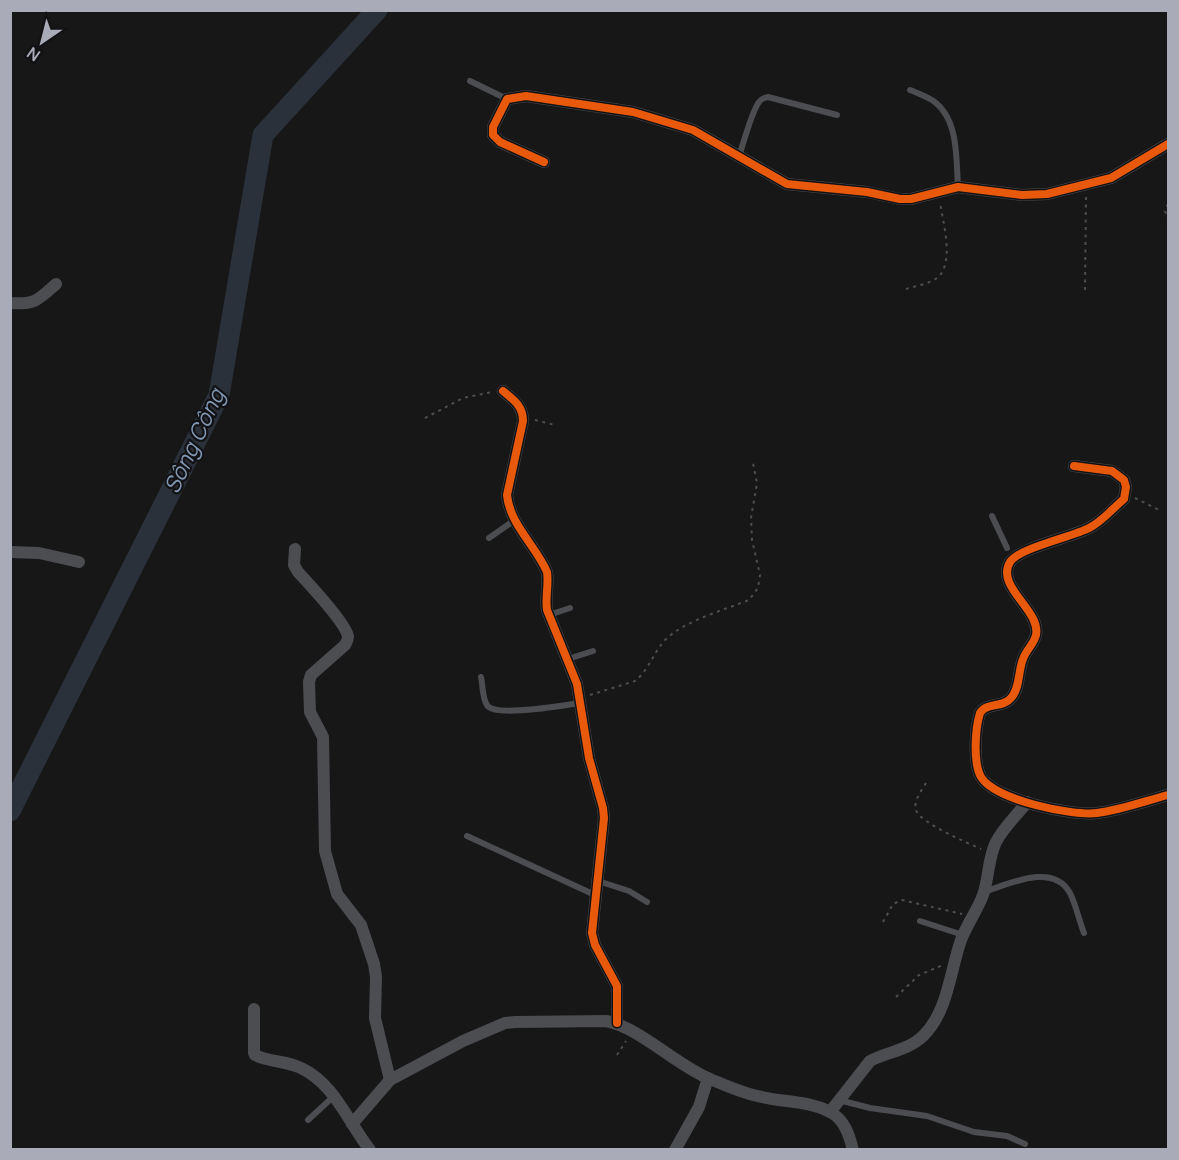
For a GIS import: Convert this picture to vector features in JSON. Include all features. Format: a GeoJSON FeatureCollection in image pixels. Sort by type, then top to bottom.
{"type":"FeatureCollection","features":[{"type":"Feature","properties":{"kind":"street"},"geometry":{"type":"LineString","coordinates":[[544,162],[500,142],[493,135],[493,127],[507,99],[526,96],[633,112],[693,130],[787,184],[859,191],[900,199],[958,188],[1034,196],[1110,178],[1168,144]]}},
{"type":"Feature","properties":{"kind":"street"},"geometry":{"type":"LineString","coordinates":[[10,303],[27,304],[40,298],[56,284]]}},
{"type":"Feature","properties":{"kind":"street"},"geometry":{"type":"LineString","coordinates":[[503,391],[519,404],[524,417],[507,495],[508,506],[547,572],[549,581],[546,602],[549,615],[577,684],[589,758],[603,808],[604,818],[592,933],[595,945],[617,986],[617,1023]]}},
{"type":"Feature","properties":{"kind":"street"},"geometry":{"type":"LineString","coordinates":[[1074,466],[1112,471],[1124,480],[1126,494],[1124,499],[1090,528],[1022,553],[1011,554],[1007,573],[1009,580],[1022,604],[1034,618],[1036,636],[1023,659],[1011,698],[1006,702],[987,706],[980,713],[976,761],[982,779],[989,786],[1027,802],[1069,812],[1098,813],[1168,795]]}},
{"type":"Feature","properties":{"kind":"street"},"geometry":{"type":"LineString","coordinates":[[296,549],[294,565],[298,572],[330,609],[347,634],[348,640],[345,645],[311,675],[309,682],[310,712],[323,737],[323,838],[326,857],[337,894],[361,925],[374,964],[375,1018],[390,1080]]}},
{"type":"Feature","properties":{"kind":"street"},"geometry":{"type":"LineString","coordinates":[[10,552],[39,553],[79,562]]}},
{"type":"Feature","properties":{"kind":"street"},"geometry":{"type":"LineString","coordinates":[[830,1112],[870,1061],[911,1045],[922,1038],[939,1015],[963,935],[984,892],[996,842],[1027,802]]}},
{"type":"Feature","properties":{"kind":"street"},"geometry":{"type":"LineString","coordinates":[[254,1009],[255,1055],[298,1066],[312,1074],[334,1096],[370,1149]]}},
{"type":"Feature","properties":{"kind":"street"},"geometry":{"type":"LineString","coordinates":[[352,1124],[390,1080],[463,1041],[505,1023],[584,1021],[617,1023],[632,1030],[676,1061],[708,1078],[743,1092],[818,1107],[830,1112],[839,1118],[846,1128],[853,1149]]}},
{"type":"Feature","properties":{"kind":"street"},"geometry":{"type":"LineString","coordinates":[[675,1149],[695,1115],[708,1078]]}},
{"type":"Feature","properties":{"kind":"lane"},"geometry":{"type":"LineString","coordinates":[[470,81],[507,99]]}},
{"type":"Feature","properties":{"kind":"lane"},"geometry":{"type":"LineString","coordinates":[[910,90],[931,99],[948,117],[954,141],[958,188]]}},
{"type":"Feature","properties":{"kind":"lane"},"geometry":{"type":"LineString","coordinates":[[739,157],[759,102],[763,99],[768,97],[837,115]]}},
{"type":"Feature","properties":{"kind":"lane"},"geometry":{"type":"LineString","coordinates":[[992,516],[1011,554]]}},
{"type":"Feature","properties":{"kind":"lane"},"geometry":{"type":"LineString","coordinates":[[489,538],[515,520]]}},
{"type":"Feature","properties":{"kind":"lane"},"geometry":{"type":"LineString","coordinates":[[549,615],[570,608]]}},
{"type":"Feature","properties":{"kind":"lane"},"geometry":{"type":"LineString","coordinates":[[568,659],[593,651]]}},
{"type":"Feature","properties":{"kind":"lane"},"geometry":{"type":"LineString","coordinates":[[481,677],[486,704],[493,710],[507,711],[579,700]]}},
{"type":"Feature","properties":{"kind":"lane"},"geometry":{"type":"LineString","coordinates":[[468,836],[595,895]]}},
{"type":"Feature","properties":{"kind":"lane"},"geometry":{"type":"LineString","coordinates":[[984,892],[1036,877],[1057,880],[1069,892],[1084,933]]}},
{"type":"Feature","properties":{"kind":"lane"},"geometry":{"type":"LineString","coordinates":[[597,881],[629,891],[647,902]]}},
{"type":"Feature","properties":{"kind":"lane"},"geometry":{"type":"LineString","coordinates":[[920,921],[963,935]]}},
{"type":"Feature","properties":{"kind":"lane"},"geometry":{"type":"LineString","coordinates":[[308,1120],[334,1096]]}},
{"type":"Feature","properties":{"kind":"lane"},"geometry":{"type":"LineString","coordinates":[[840,1100],[870,1108],[927,1116],[974,1132],[1006,1136],[1024,1144]]}},
{"type":"Feature","properties":{"kind":"path"},"geometry":{"type":"LineString","coordinates":[[1085,290],[1086,184]]}},
{"type":"Feature","properties":{"kind":"path"},"geometry":{"type":"LineString","coordinates":[[906,290],[938,278],[944,268],[948,254],[938,192]]}},
{"type":"Feature","properties":{"kind":"path"},"geometry":{"type":"LineString","coordinates":[[1168,204],[1165,212],[1168,219]]}},
{"type":"Feature","properties":{"kind":"path"},"geometry":{"type":"LineString","coordinates":[[426,418],[463,398],[503,391]]}},
{"type":"Feature","properties":{"kind":"path"},"geometry":{"type":"LineString","coordinates":[[524,417],[555,425]]}},
{"type":"Feature","properties":{"kind":"path"},"geometry":{"type":"LineString","coordinates":[[579,700],[635,681],[641,676],[659,648],[677,630],[749,600],[754,594],[758,588],[760,575],[752,540],[751,518],[757,483],[753,463]]}},
{"type":"Feature","properties":{"kind":"path"},"geometry":{"type":"LineString","coordinates":[[1126,494],[1160,510]]}},
{"type":"Feature","properties":{"kind":"path"},"geometry":{"type":"LineString","coordinates":[[926,783],[916,801],[916,809],[920,815],[940,829],[992,853]]}},
{"type":"Feature","properties":{"kind":"path"},"geometry":{"type":"LineString","coordinates":[[883,922],[893,904],[902,900],[973,916]]}},
{"type":"Feature","properties":{"kind":"path"},"geometry":{"type":"LineString","coordinates":[[896,997],[919,975],[955,962]]}},
{"type":"Feature","properties":{"kind":"path"},"geometry":{"type":"LineString","coordinates":[[617,1055],[632,1030]]}},
{"type":"Feature","properties":{"kind":"waterway","name":"Sông Công"},"geometry":{"type":"LineString","coordinates":[[10,811],[219,395],[263,135],[377,10]]}},
{"type":"Feature","properties":{"kind":"cycle path"},"geometry":{"type":"LineString","coordinates":[[544,162],[500,142],[493,135],[493,127],[507,99],[526,96],[633,112],[693,130],[787,184],[867,192],[900,199],[911,199],[958,187],[1022,195],[1047,194],[1111,178],[1168,144]]}},
{"type":"Feature","properties":{"kind":"cycle path"},"geometry":{"type":"LineString","coordinates":[[503,391],[520,407],[523,416],[507,495],[509,506],[518,526],[547,572],[547,610],[577,684],[589,758],[603,808],[604,818],[592,933],[595,945],[617,986],[617,1023]]}},
{"type":"Feature","properties":{"kind":"cycle path"},"geometry":{"type":"LineString","coordinates":[[1074,466],[1112,471],[1124,480],[1126,487],[1124,499],[1094,525],[1024,552],[1010,562],[1007,571],[1008,580],[1032,617],[1036,626],[1036,635],[1023,659],[1014,694],[1008,701],[987,707],[980,713],[976,746],[978,771],[989,785],[1001,793],[1034,805],[1070,812],[1106,812],[1168,795]]}}]}
